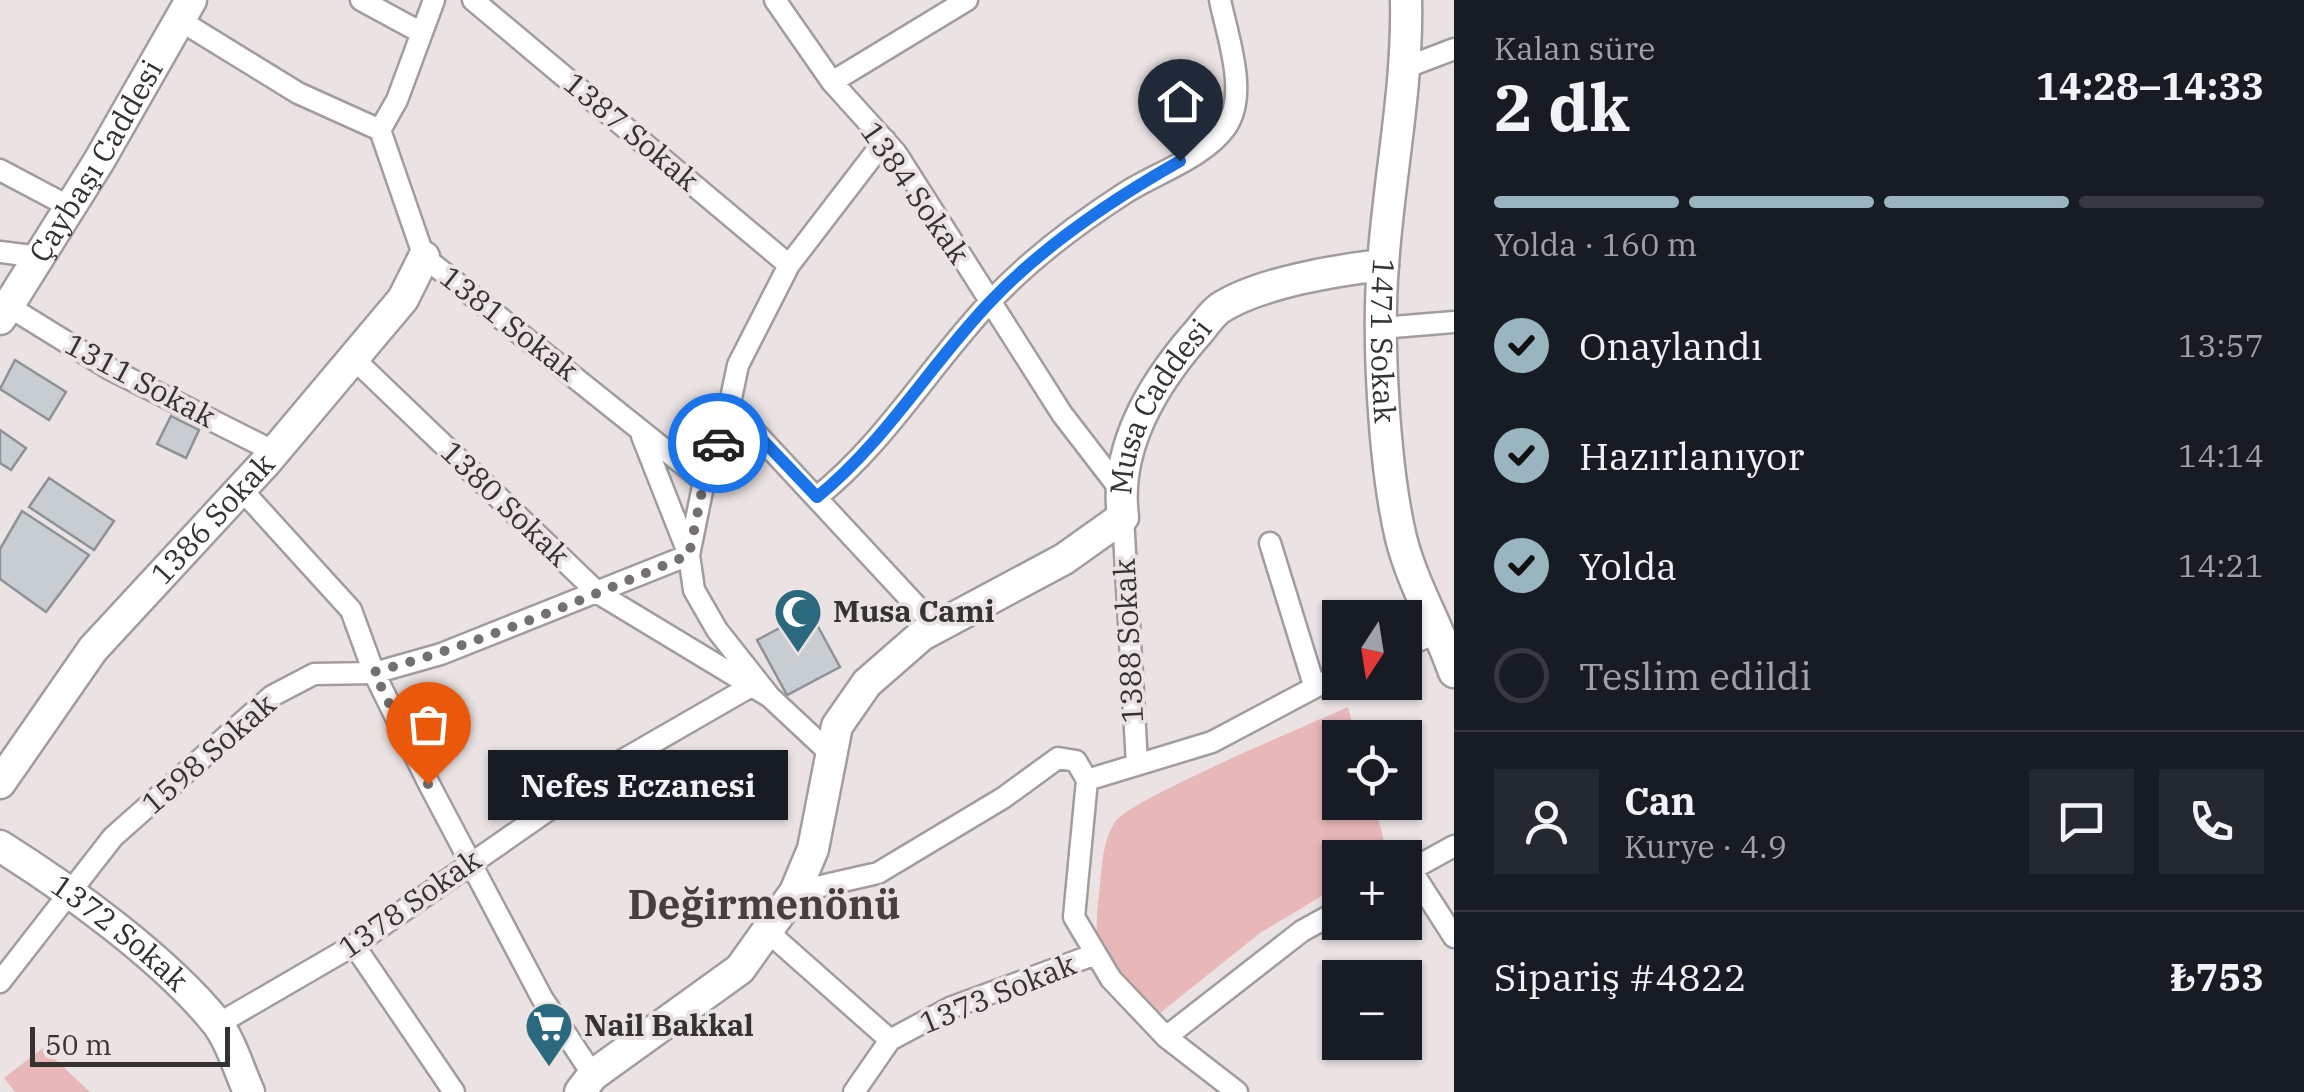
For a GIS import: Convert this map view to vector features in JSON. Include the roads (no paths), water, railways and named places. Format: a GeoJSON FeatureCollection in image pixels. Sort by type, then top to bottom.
{"type":"FeatureCollection","features":[{"type":"Feature","properties":{"kind":"street"},"geometry":{"type":"LineString","coordinates":[[361,0],[420,32]]}},
{"type":"Feature","properties":{"kind":"street"},"geometry":{"type":"LineString","coordinates":[[186,11],[298,94],[380,130],[397,100],[434,0]]}},
{"type":"Feature","properties":{"kind":"street","name":"1387 Sokak"},"geometry":{"type":"LineString","coordinates":[[473,0],[789,265]]}},
{"type":"Feature","properties":{"kind":"street","name":"1384 Sokak"},"geometry":{"type":"LineString","coordinates":[[775,0],[832,82],[885,140],[1121,503]]}},
{"type":"Feature","properties":{"kind":"street"},"geometry":{"type":"LineString","coordinates":[[832,82],[967,0]]}},
{"type":"Feature","properties":{"kind":"street"},"geometry":{"type":"LineString","coordinates":[[817,497],[882,434],[990,302],[1056,242],[1125,193],[1208,146],[1228,125],[1234,106],[1234,64],[1220,0]]}},
{"type":"Feature","properties":{"kind":"street","name":"1471 Sokak"},"geometry":{"type":"LineString","coordinates":[[1406,0],[1407,67],[1383,264],[1381,328],[1402,539],[1454,672]]}},
{"type":"Feature","properties":{"kind":"street","name":"Çaybaşı Caddesi"},"geometry":{"type":"LineString","coordinates":[[4,312],[186,11]]}},
{"type":"Feature","properties":{"kind":"street"},"geometry":{"type":"LineString","coordinates":[[1407,67],[1454,48]]}},
{"type":"Feature","properties":{"kind":"street","name":"1381 Sokak"},"geometry":{"type":"LineString","coordinates":[[380,130],[424,257],[704,481]]}},
{"type":"Feature","properties":{"kind":"street"},"geometry":{"type":"LineString","coordinates":[[689,555],[704,481],[726,422],[738,365],[789,265],[885,140]]}},
{"type":"Feature","properties":{"kind":"street"},"geometry":{"type":"LineString","coordinates":[[0,170],[68,206]]}},
{"type":"Feature","properties":{"kind":"street"},"geometry":{"type":"LineString","coordinates":[[0,252],[40,257]]}},
{"type":"Feature","properties":{"kind":"street","name":"1386 Sokak"},"geometry":{"type":"LineString","coordinates":[[0,783],[92,649],[274,452],[402,299],[424,257]]}},
{"type":"Feature","properties":{"kind":"street","name":"Musa Caddesi"},"geometry":{"type":"LineString","coordinates":[[586,1084],[740,970],[795,892],[812,849],[837,726],[867,683],[936,627],[1064,559],[1121,503],[1134,429],[1164,371],[1219,309],[1315,272],[1383,264]]}},
{"type":"Feature","properties":{"kind":"street","name":"1311 Sokak"},"geometry":{"type":"LineString","coordinates":[[4,312],[274,452]]}},
{"type":"Feature","properties":{"kind":"street"},"geometry":{"type":"LineString","coordinates":[[1381,328],[1454,322]]}},
{"type":"Feature","properties":{"kind":"street","name":"1380 Sokak"},"geometry":{"type":"LineString","coordinates":[[353,358],[598,592],[762,691]]}},
{"type":"Feature","properties":{"kind":"street"},"geometry":{"type":"LineString","coordinates":[[726,422],[754,431],[936,627]]}},
{"type":"Feature","properties":{"kind":"street","name":"1381 Sokak"},"geometry":{"type":"LineString","coordinates":[[641,432],[689,555]]}},
{"type":"Feature","properties":{"kind":"street"},"geometry":{"type":"LineString","coordinates":[[241,488],[351,610],[374,672],[586,1084]]}},
{"type":"Feature","properties":{"kind":"street","name":"1388 Sokak"},"geometry":{"type":"LineString","coordinates":[[1121,503],[1137,764]]}},
{"type":"Feature","properties":{"kind":"street"},"geometry":{"type":"LineString","coordinates":[[1270,543],[1314,685]]}},
{"type":"Feature","properties":{"kind":"street","name":"1380 Sokak"},"geometry":{"type":"LineString","coordinates":[[689,555],[694,590],[717,630],[762,691],[831,754]]}},
{"type":"Feature","properties":{"kind":"street","name":"1598 Sokak"},"geometry":{"type":"LineString","coordinates":[[0,982],[113,837],[272,696],[314,674],[374,672],[441,654],[689,555]]}},
{"type":"Feature","properties":{"kind":"street"},"geometry":{"type":"LineString","coordinates":[[1422,639],[1440,632]]}},
{"type":"Feature","properties":{"kind":"street"},"geometry":{"type":"LineString","coordinates":[[1087,780],[1212,742],[1322,682]]}},
{"type":"Feature","properties":{"kind":"street","name":"1378 Sokak"},"geometry":{"type":"LineString","coordinates":[[218,1024],[354,945],[470,861],[610,768],[762,691]]}},
{"type":"Feature","properties":{"kind":"street"},"geometry":{"type":"LineString","coordinates":[[795,892],[878,873],[1004,798],[1058,758],[1076,760],[1087,780],[1074,917],[1093,955],[1166,1037],[1237,1092]]}},
{"type":"Feature","properties":{"kind":"street","name":"1372 Sokak"},"geometry":{"type":"LineString","coordinates":[[0,846],[72,892],[218,1024],[249,1092]]}},
{"type":"Feature","properties":{"kind":"street"},"geometry":{"type":"LineString","coordinates":[[1422,863],[1454,846]]}},
{"type":"Feature","properties":{"kind":"street"},"geometry":{"type":"LineString","coordinates":[[1422,891],[1454,937]]}},
{"type":"Feature","properties":{"kind":"street"},"geometry":{"type":"LineString","coordinates":[[1166,1037],[1302,931],[1322,920]]}},
{"type":"Feature","properties":{"kind":"street","name":"1373 Sokak"},"geometry":{"type":"LineString","coordinates":[[767,931],[890,1040],[950,1008],[1093,955]]}},
{"type":"Feature","properties":{"kind":"street"},"geometry":{"type":"LineString","coordinates":[[354,945],[454,1092]]}},
{"type":"Feature","properties":{"kind":"street"},"geometry":{"type":"LineString","coordinates":[[854,1092],[890,1040]]}},
{"type":"Feature","properties":{"kind":"place","name":"Musa Cami"},"geometry":{"type":"Point","coordinates":[798,654]}},
{"type":"Feature","properties":{"kind":"place","name":"Nefes Eczanesi"},"geometry":{"type":"Point","coordinates":[428,784]}},
{"type":"Feature","properties":{"kind":"place","name":"Nail Bakkal"},"geometry":{"type":"Point","coordinates":[549,1068]}},
{"type":"Feature","properties":{"kind":"district","name":"Değirmenönü"},"geometry":{"type":"Point","coordinates":[764,905]}}]}
